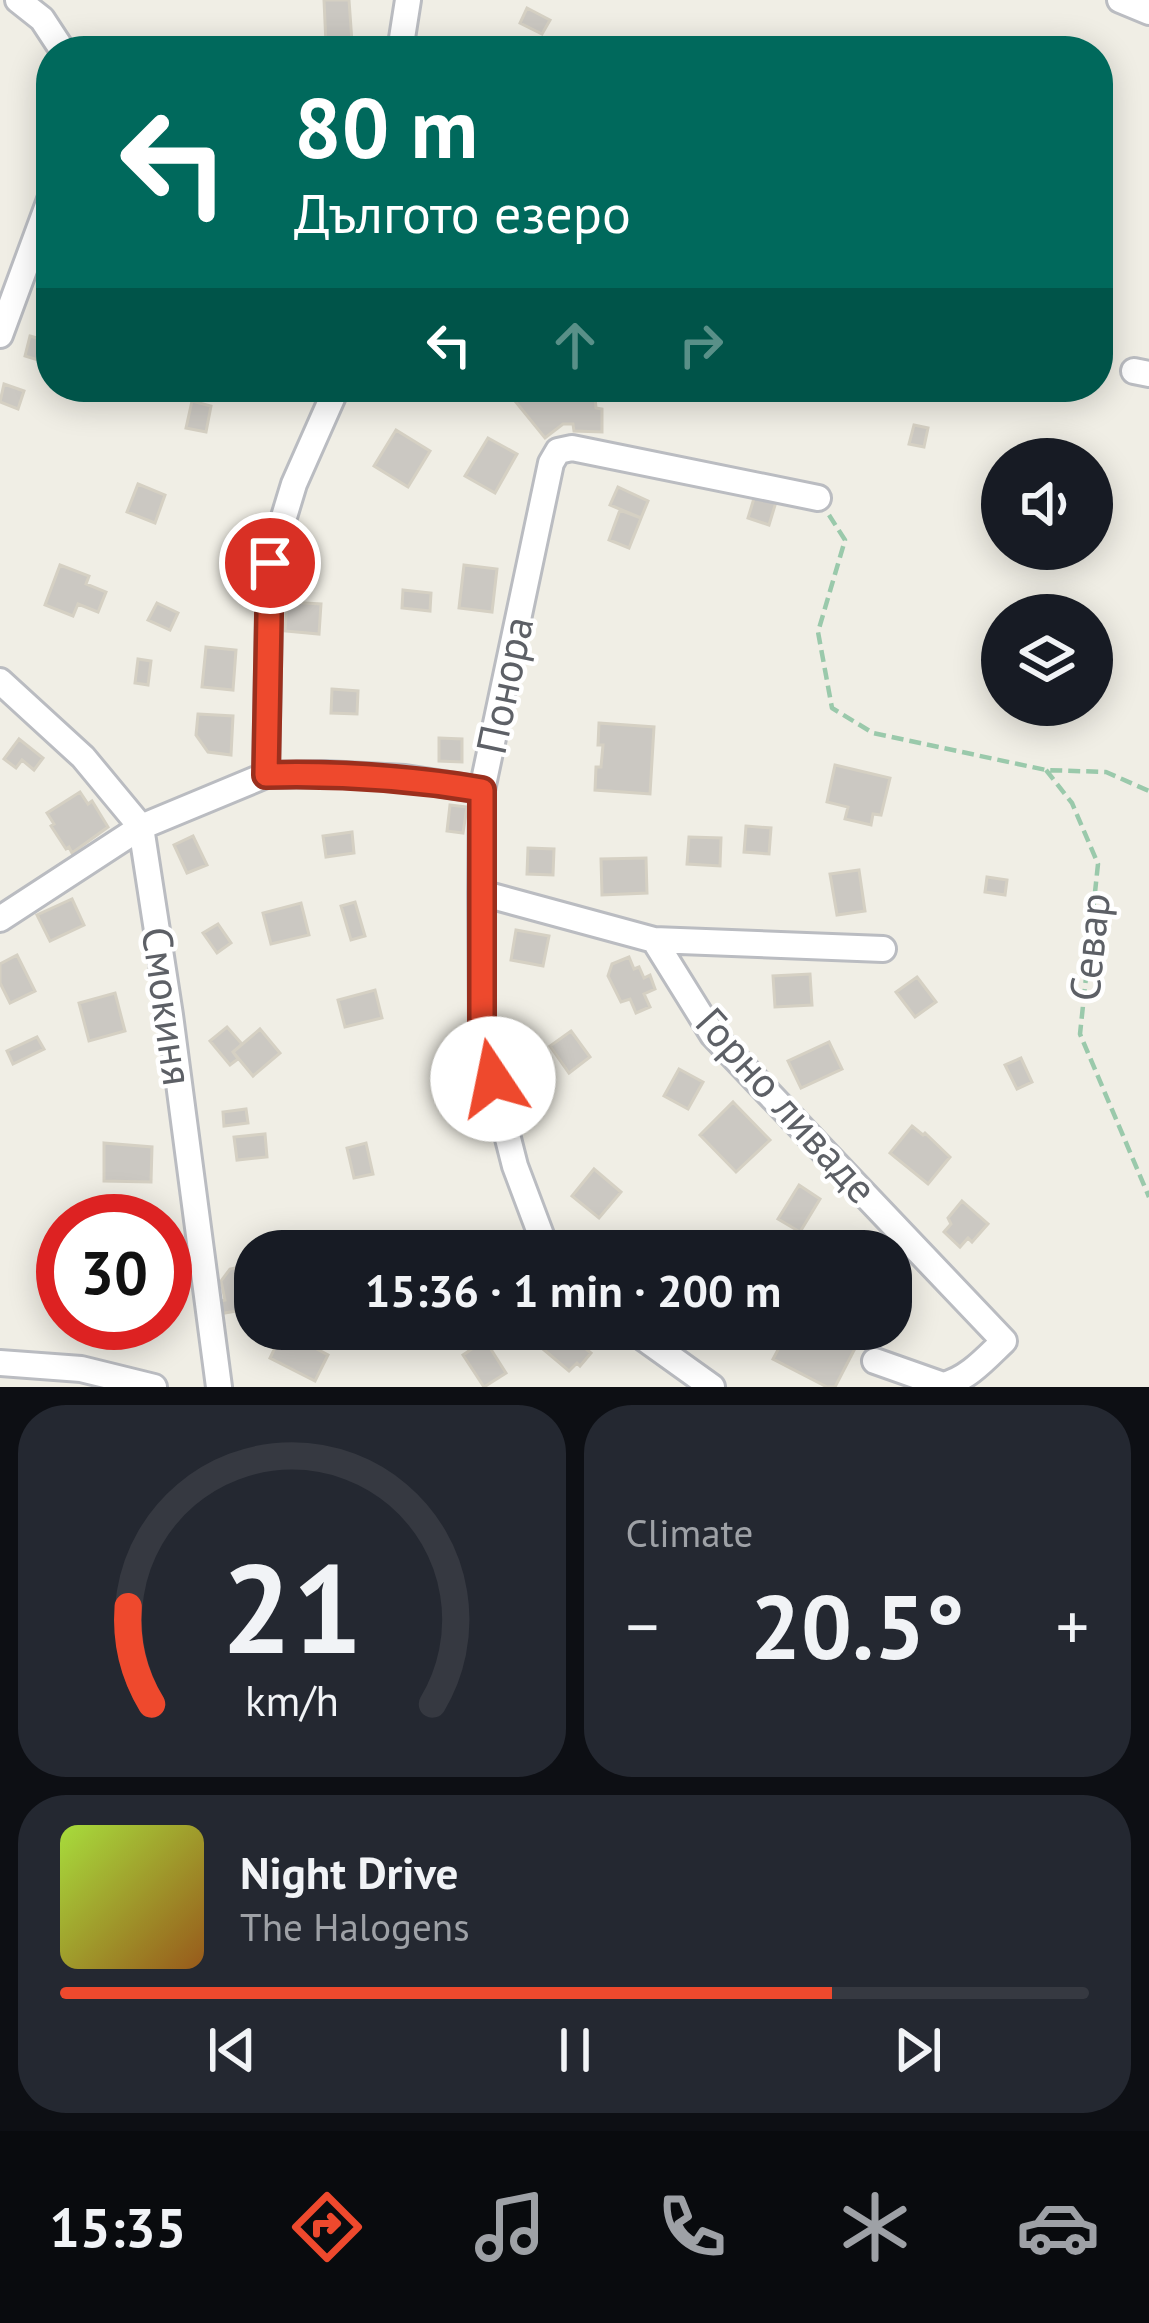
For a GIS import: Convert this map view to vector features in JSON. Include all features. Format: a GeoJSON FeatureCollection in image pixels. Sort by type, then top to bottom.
{"type":"FeatureCollection","features":[{"type":"Feature","properties":{"kind":"street"},"geometry":{"type":"LineString","coordinates":[[18,0],[42,19],[54,36]]}},
{"type":"Feature","properties":{"kind":"street"},"geometry":{"type":"LineString","coordinates":[[402,36],[408,0]]}},
{"type":"Feature","properties":{"kind":"street"},"geometry":{"type":"LineString","coordinates":[[1120,0],[1149,12]]}},
{"type":"Feature","properties":{"kind":"street"},"geometry":{"type":"LineString","coordinates":[[0,335],[5,305],[36,232]]}},
{"type":"Feature","properties":{"kind":"street"},"geometry":{"type":"LineString","coordinates":[[266,775],[270,563],[294,484],[330,402]]}},
{"type":"Feature","properties":{"kind":"street","name":"Понора"},"geometry":{"type":"LineString","coordinates":[[539,1230],[515,1166],[482,1036],[482,790],[550,463],[558,451],[572,448],[818,498]]}},
{"type":"Feature","properties":{"kind":"street"},"geometry":{"type":"LineString","coordinates":[[0,681],[83,757],[141,827]]}},
{"type":"Feature","properties":{"kind":"street"},"geometry":{"type":"LineString","coordinates":[[0,919],[141,827],[266,775],[405,778],[482,790]]}},
{"type":"Feature","properties":{"kind":"street","name":"Смокиня"},"geometry":{"type":"LineString","coordinates":[[141,827],[219,1387]]}},
{"type":"Feature","properties":{"kind":"street"},"geometry":{"type":"LineString","coordinates":[[482,893],[654,940],[883,949]]}},
{"type":"Feature","properties":{"kind":"street","name":"Горно ливаде"},"geometry":{"type":"LineString","coordinates":[[654,940],[712,1035],[1004,1341],[952,1384],[943,1385],[875,1360]]}},
{"type":"Feature","properties":{"kind":"street"},"geometry":{"type":"LineString","coordinates":[[661,1350],[712,1387]]}},
{"type":"Feature","properties":{"kind":"street"},"geometry":{"type":"LineString","coordinates":[[0,1363],[81,1369],[154,1387]]}},
{"type":"Feature","properties":{"kind":"path"},"geometry":{"type":"LineString","coordinates":[[818,498],[844,540],[818,632],[832,708],[873,733],[1046,770],[1106,772],[1149,791]]}},
{"type":"Feature","properties":{"kind":"path","name":"Севар"},"geometry":{"type":"LineString","coordinates":[[1046,770],[1072,803],[1098,864],[1080,1034],[1149,1197]]}},
{"type":"Feature","properties":{"kind":"building"},"geometry":{"type":"Polygon","coordinates":[[[324,0],[349,0],[352,36],[326,36],[324,0]]]}},
{"type":"Feature","properties":{"kind":"building"},"geometry":{"type":"Polygon","coordinates":[[[527,8],[550,20],[542,34],[520,23],[527,8]]]}},
{"type":"Feature","properties":{"kind":"building"},"geometry":{"type":"Polygon","coordinates":[[[30,336],[36,338],[36,359],[25,356],[30,336]]]}},
{"type":"Feature","properties":{"kind":"building"},"geometry":{"type":"Polygon","coordinates":[[[4,384],[24,391],[18,409],[0,402],[4,384]]]}},
{"type":"Feature","properties":{"kind":"building"},"geometry":{"type":"Polygon","coordinates":[[[192,402],[211,406],[206,432],[186,428],[192,402]]]}},
{"type":"Feature","properties":{"kind":"building"},"geometry":{"type":"Polygon","coordinates":[[[516,402],[595,402],[596,408],[602,409],[602,432],[574,431],[573,424],[563,424],[545,438],[516,402]]]}},
{"type":"Feature","properties":{"kind":"building"},"geometry":{"type":"Polygon","coordinates":[[[914,425],[928,428],[924,447],[909,444],[914,425]]]}},
{"type":"Feature","properties":{"kind":"building"},"geometry":{"type":"Polygon","coordinates":[[[396,430],[430,451],[408,487],[374,466],[396,430]]]}},
{"type":"Feature","properties":{"kind":"building"},"geometry":{"type":"Polygon","coordinates":[[[488,438],[517,454],[495,493],[465,476],[488,438]]]}},
{"type":"Feature","properties":{"kind":"building"},"geometry":{"type":"Polygon","coordinates":[[[138,484],[165,495],[155,523],[127,512],[138,484]]]}},
{"type":"Feature","properties":{"kind":"building"},"geometry":{"type":"Polygon","coordinates":[[[618,487],[648,501],[641,518],[610,505],[618,487]]]}},
{"type":"Feature","properties":{"kind":"building"},"geometry":{"type":"Polygon","coordinates":[[[755,495],[776,502],[769,525],[748,518],[755,495]]]}},
{"type":"Feature","properties":{"kind":"building"},"geometry":{"type":"Polygon","coordinates":[[[620,510],[641,518],[629,548],[609,540],[620,510]]]}},
{"type":"Feature","properties":{"kind":"building"},"geometry":{"type":"Polygon","coordinates":[[[60,565],[89,576],[86,584],[106,592],[98,612],[78,604],[73,616],[45,605],[60,565]]]}},
{"type":"Feature","properties":{"kind":"building"},"geometry":{"type":"Polygon","coordinates":[[[464,565],[497,569],[492,612],[459,608],[464,565]]]}},
{"type":"Feature","properties":{"kind":"building"},"geometry":{"type":"Polygon","coordinates":[[[403,590],[431,593],[430,611],[402,608],[403,590]]]}},
{"type":"Feature","properties":{"kind":"building"},"geometry":{"type":"Polygon","coordinates":[[[287,602],[321,604],[319,634],[285,631],[287,602]]]}},
{"type":"Feature","properties":{"kind":"building"},"geometry":{"type":"Polygon","coordinates":[[[157,603],[178,613],[170,630],[148,620],[157,603]]]}},
{"type":"Feature","properties":{"kind":"building"},"geometry":{"type":"Polygon","coordinates":[[[206,647],[236,650],[233,690],[202,687],[206,647]]]}},
{"type":"Feature","properties":{"kind":"building"},"geometry":{"type":"Polygon","coordinates":[[[138,659],[151,661],[148,685],[135,683],[138,659]]]}},
{"type":"Feature","properties":{"kind":"building"},"geometry":{"type":"Polygon","coordinates":[[[332,689],[358,691],[357,714],[331,713],[332,689]]]}},
{"type":"Feature","properties":{"kind":"building"},"geometry":{"type":"Polygon","coordinates":[[[198,714],[233,716],[231,755],[208,752],[196,735],[198,714]]]}},
{"type":"Feature","properties":{"kind":"building"},"geometry":{"type":"Polygon","coordinates":[[[599,723],[654,727],[650,794],[595,790],[603,745],[598,745],[599,723]]]}},
{"type":"Feature","properties":{"kind":"building"},"geometry":{"type":"Polygon","coordinates":[[[439,738],[462,739],[462,762],[439,761],[439,738]]]}},
{"type":"Feature","properties":{"kind":"building"},"geometry":{"type":"Polygon","coordinates":[[[19,739],[43,758],[34,770],[22,760],[16,768],[4,759],[19,739]]]}},
{"type":"Feature","properties":{"kind":"building"},"geometry":{"type":"Polygon","coordinates":[[[835,765],[890,778],[881,815],[873,814],[871,825],[845,819],[848,807],[827,802],[835,765]]]}},
{"type":"Feature","properties":{"kind":"building"},"geometry":{"type":"Polygon","coordinates":[[[80,792],[88,804],[92,801],[108,827],[72,853],[47,813],[80,792]]]}},
{"type":"Feature","properties":{"kind":"building"},"geometry":{"type":"Polygon","coordinates":[[[450,805],[467,807],[463,833],[447,831],[450,805]]]}},
{"type":"Feature","properties":{"kind":"building"},"geometry":{"type":"Polygon","coordinates":[[[746,826],[771,828],[769,854],[744,852],[746,826]]]}},
{"type":"Feature","properties":{"kind":"building"},"geometry":{"type":"Polygon","coordinates":[[[352,832],[354,853],[326,857],[323,836],[352,832]]]}},
{"type":"Feature","properties":{"kind":"building"},"geometry":{"type":"Polygon","coordinates":[[[193,836],[207,865],[187,873],[174,845],[193,836]]]}},
{"type":"Feature","properties":{"kind":"building"},"geometry":{"type":"Polygon","coordinates":[[[689,837],[721,838],[720,866],[687,864],[689,837]]]}},
{"type":"Feature","properties":{"kind":"building"},"geometry":{"type":"Polygon","coordinates":[[[528,848],[554,849],[553,875],[527,874],[528,848]]]}},
{"type":"Feature","properties":{"kind":"building"},"geometry":{"type":"Polygon","coordinates":[[[646,858],[647,893],[602,895],[601,859],[646,858]]]}},
{"type":"Feature","properties":{"kind":"building"},"geometry":{"type":"Polygon","coordinates":[[[859,870],[865,911],[837,915],[830,874],[859,870]]]}},
{"type":"Feature","properties":{"kind":"building"},"geometry":{"type":"Polygon","coordinates":[[[987,877],[1007,880],[1005,895],[985,892],[987,877]]]}},
{"type":"Feature","properties":{"kind":"building"},"geometry":{"type":"Polygon","coordinates":[[[72,899],[84,925],[50,941],[37,915],[72,899]]]}},
{"type":"Feature","properties":{"kind":"building"},"geometry":{"type":"Polygon","coordinates":[[[355,902],[365,936],[351,940],[341,906],[355,902]]]}},
{"type":"Feature","properties":{"kind":"building"},"geometry":{"type":"Polygon","coordinates":[[[301,903],[309,935],[271,944],[263,913],[301,903]]]}},
{"type":"Feature","properties":{"kind":"building"},"geometry":{"type":"Polygon","coordinates":[[[218,924],[231,943],[217,953],[203,933],[218,924]]]}},
{"type":"Feature","properties":{"kind":"building"},"geometry":{"type":"Polygon","coordinates":[[[516,930],[549,936],[543,966],[511,960],[516,930]]]}},
{"type":"Feature","properties":{"kind":"building"},"geometry":{"type":"Polygon","coordinates":[[[17,955],[35,991],[10,1003],[0,983],[0,964],[17,955]]]}},
{"type":"Feature","properties":{"kind":"building"},"geometry":{"type":"Polygon","coordinates":[[[629,957],[644,978],[650,975],[655,989],[644,994],[650,1007],[636,1013],[630,999],[621,1002],[608,976],[612,964],[629,957]]]}},
{"type":"Feature","properties":{"kind":"building"},"geometry":{"type":"Polygon","coordinates":[[[810,974],[812,1005],[775,1007],[773,976],[810,974]]]}},
{"type":"Feature","properties":{"kind":"building"},"geometry":{"type":"Polygon","coordinates":[[[917,977],[936,1002],[915,1017],[896,992],[917,977]]]}},
{"type":"Feature","properties":{"kind":"building"},"geometry":{"type":"Polygon","coordinates":[[[375,990],[382,1018],[345,1027],[338,1000],[375,990]]]}},
{"type":"Feature","properties":{"kind":"building"},"geometry":{"type":"Polygon","coordinates":[[[115,993],[125,1031],[89,1041],[79,1003],[115,993]]]}},
{"type":"Feature","properties":{"kind":"building"},"geometry":{"type":"Polygon","coordinates":[[[227,1027],[242,1044],[233,1052],[238,1059],[230,1065],[210,1041],[227,1027]]]}},
{"type":"Feature","properties":{"kind":"building"},"geometry":{"type":"Polygon","coordinates":[[[260,1029],[280,1053],[253,1076],[233,1052],[260,1029]]]}},
{"type":"Feature","properties":{"kind":"building"},"geometry":{"type":"Polygon","coordinates":[[[571,1031],[590,1057],[569,1073],[550,1046],[571,1031]]]}},
{"type":"Feature","properties":{"kind":"building"},"geometry":{"type":"Polygon","coordinates":[[[37,1037],[44,1049],[13,1064],[7,1051],[37,1037]]]}},
{"type":"Feature","properties":{"kind":"building"},"geometry":{"type":"Polygon","coordinates":[[[829,1042],[842,1069],[801,1088],[788,1061],[829,1042]]]}},
{"type":"Feature","properties":{"kind":"building"},"geometry":{"type":"Polygon","coordinates":[[[1021,1058],[1032,1082],[1017,1089],[1005,1065],[1021,1058]]]}},
{"type":"Feature","properties":{"kind":"building"},"geometry":{"type":"Polygon","coordinates":[[[679,1069],[703,1082],[688,1109],[664,1096],[679,1069]]]}},
{"type":"Feature","properties":{"kind":"building"},"geometry":{"type":"Polygon","coordinates":[[[733,1102],[770,1140],[736,1172],[700,1135],[733,1102]]]}},
{"type":"Feature","properties":{"kind":"building"},"geometry":{"type":"Polygon","coordinates":[[[246,1109],[248,1123],[224,1126],[223,1112],[246,1109]]]}},
{"type":"Feature","properties":{"kind":"building"},"geometry":{"type":"Polygon","coordinates":[[[912,1126],[950,1157],[928,1184],[890,1153],[912,1126]]]}},
{"type":"Feature","properties":{"kind":"building"},"geometry":{"type":"Polygon","coordinates":[[[265,1134],[267,1157],[237,1160],[234,1137],[265,1134]]]}},
{"type":"Feature","properties":{"kind":"building"},"geometry":{"type":"Polygon","coordinates":[[[104,1143],[152,1147],[151,1182],[104,1181],[104,1143]]]}},
{"type":"Feature","properties":{"kind":"building"},"geometry":{"type":"Polygon","coordinates":[[[366,1143],[373,1174],[354,1178],[347,1148],[366,1143]]]}},
{"type":"Feature","properties":{"kind":"building"},"geometry":{"type":"Polygon","coordinates":[[[594,1169],[621,1192],[599,1218],[572,1196],[594,1169]]]}},
{"type":"Feature","properties":{"kind":"building"},"geometry":{"type":"Polygon","coordinates":[[[799,1185],[820,1199],[801,1230],[778,1219],[799,1185]]]}},
{"type":"Feature","properties":{"kind":"building"},"geometry":{"type":"Polygon","coordinates":[[[962,1201],[988,1224],[972,1242],[968,1238],[960,1247],[944,1232],[962,1201]]]}},
{"type":"Feature","properties":{"kind":"building"},"geometry":{"type":"Polygon","coordinates":[[[234,1268],[234,1311],[219,1314],[216,1302],[225,1300],[221,1281],[234,1268]]]}},
{"type":"Feature","properties":{"kind":"building"},"geometry":{"type":"Polygon","coordinates":[[[274,1350],[319,1350],[328,1355],[315,1381],[270,1358],[274,1350]]]}},
{"type":"Feature","properties":{"kind":"building"},"geometry":{"type":"Polygon","coordinates":[[[470,1350],[491,1350],[506,1373],[484,1387],[463,1355],[470,1350]]]}},
{"type":"Feature","properties":{"kind":"building"},"geometry":{"type":"Polygon","coordinates":[[[544,1350],[591,1353],[569,1371],[544,1350]]]}},
{"type":"Feature","properties":{"kind":"building"},"geometry":{"type":"Polygon","coordinates":[[[778,1350],[854,1350],[835,1387],[773,1359],[778,1350]]]}},
{"type":"Feature","properties":{"kind":"route"},"geometry":{"type":"LineString","coordinates":[[270,563],[266,775],[405,778],[482,790],[482,1036],[493,1079]]}}]}
